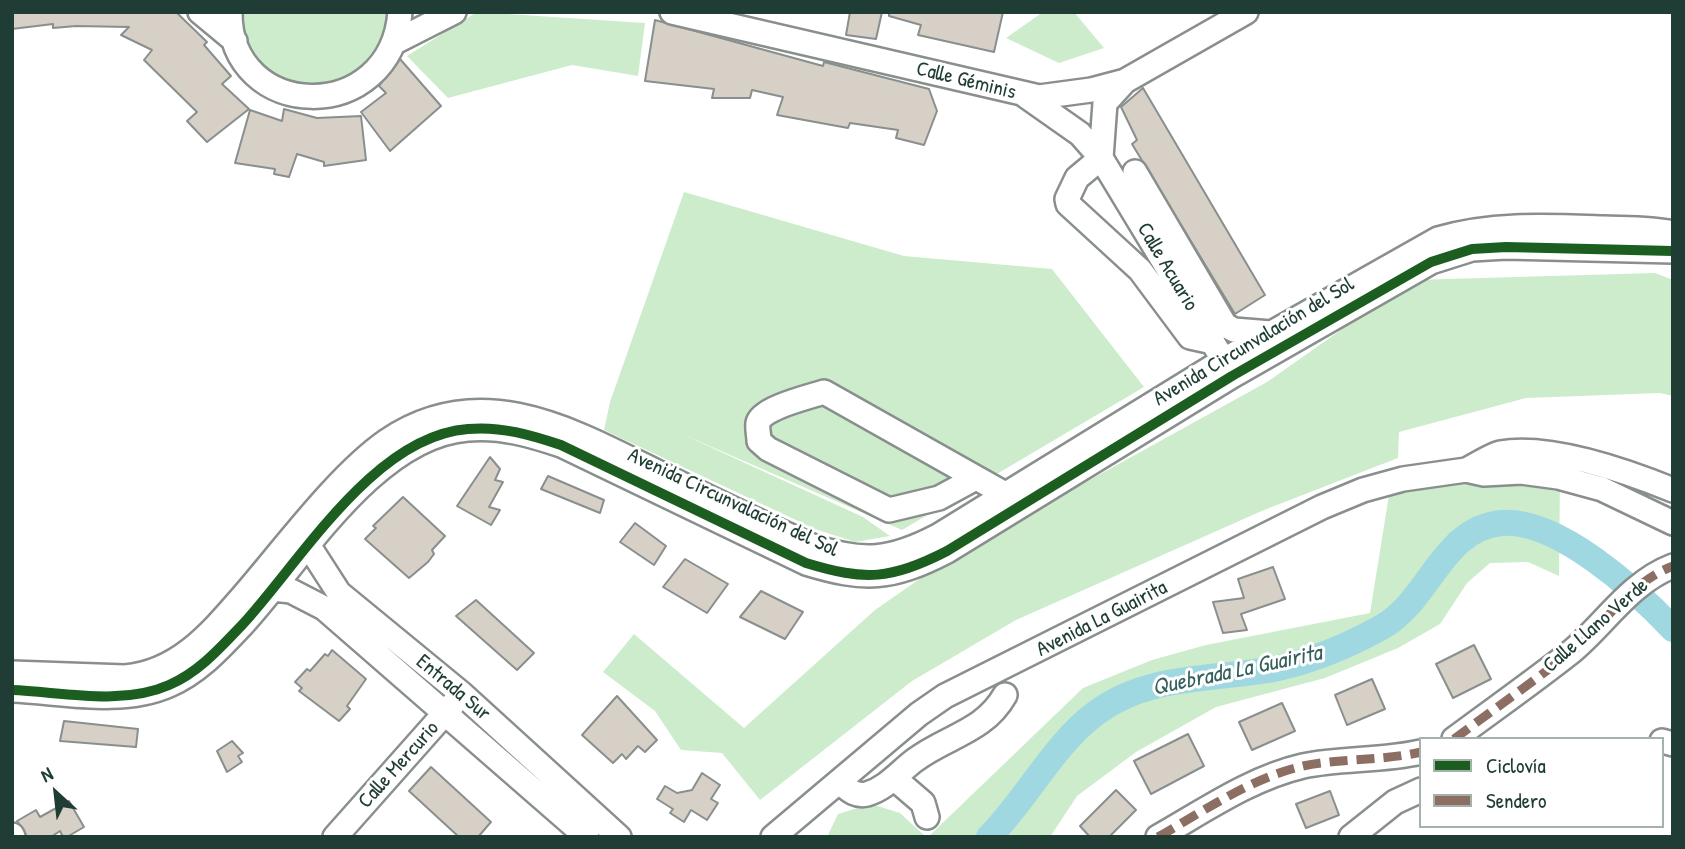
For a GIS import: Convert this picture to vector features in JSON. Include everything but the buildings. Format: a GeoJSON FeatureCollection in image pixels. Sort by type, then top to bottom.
{"type":"FeatureCollection","features":[{"type":"Feature","properties":{"kind":"street"},"geometry":{"type":"LineString","coordinates":[[200,12],[234,41],[253,71],[265,82],[281,91],[314,98],[332,96],[364,82],[388,57],[395,41],[400,12]]}},
{"type":"Feature","properties":{"kind":"street"},"geometry":{"type":"LineString","coordinates":[[230,12],[234,41]]}},
{"type":"Feature","properties":{"kind":"street"},"geometry":{"type":"LineString","coordinates":[[395,41],[454,12]]}},
{"type":"Feature","properties":{"kind":"street","name":"Calle Géminis"},"geometry":{"type":"LineString","coordinates":[[672,12],[1001,87],[1026,96],[1063,96],[1125,81],[1246,12]]}},
{"type":"Feature","properties":{"kind":"street"},"geometry":{"type":"LineString","coordinates":[[1125,81],[1105,103],[1101,158],[1077,178],[1067,199],[1068,204],[1140,270],[1190,337],[1223,359]]}},
{"type":"Feature","properties":{"kind":"street","name":"Calle Acuario"},"geometry":{"type":"LineString","coordinates":[[1026,96],[1080,134],[1101,158],[1223,359]]}},
{"type":"Feature","properties":{"kind":"street"},"geometry":{"type":"LineString","coordinates":[[1136,172],[1225,325],[1234,330],[1271,333]]}},
{"type":"Feature","properties":{"kind":"street","name":"Avenida Circunvalación del Sol"},"geometry":{"type":"LineString","coordinates":[[13,675],[125,677],[160,670],[191,651],[265,586],[304,539],[395,457],[447,433],[487,428],[510,431],[561,445],[786,553],[838,573],[878,576],[924,563],[942,544],[1005,494],[1223,359],[1400,259],[1455,234],[1547,226],[1652,229],[1673,233]]}},
{"type":"Feature","properties":{"kind":"street","name":"Avenida Circunvalación del Sol"},"geometry":{"type":"LineString","coordinates":[[942,544],[1223,359],[1451,254],[1506,247],[1673,251]]}},
{"type":"Feature","properties":{"kind":"street"},"geometry":{"type":"LineString","coordinates":[[974,480],[939,498],[889,510],[768,449],[759,441],[758,423],[762,414],[824,392],[974,480],[1005,494]]}},
{"type":"Feature","properties":{"kind":"street","name":"Avenida La Guairita"},"geometry":{"type":"LineString","coordinates":[[1466,470],[1497,454],[1515,452],[1584,460],[1629,472],[1673,491]]}},
{"type":"Feature","properties":{"kind":"street","name":"Avenida La Guairita"},"geometry":{"type":"LineString","coordinates":[[773,837],[919,714],[945,696],[1322,507],[1363,490],[1403,479],[1466,470],[1558,477],[1602,489],[1673,523]]}},
{"type":"Feature","properties":{"kind":"street","name":"Entrada Sur"},"geometry":{"type":"LineString","coordinates":[[304,539],[339,593],[462,694],[619,837]]}},
{"type":"Feature","properties":{"kind":"street","name":"Calle Llano Verde"},"geometry":{"type":"LineString","coordinates":[[1457,737],[1573,650],[1611,609],[1648,579],[1673,566]]}},
{"type":"Feature","properties":{"kind":"street","name":"Entrada Sur"},"geometry":{"type":"LineString","coordinates":[[265,586],[291,591],[324,608],[587,837]]}},
{"type":"Feature","properties":{"kind":"street","name":"Calle Mercurio"},"geometry":{"type":"LineString","coordinates":[[347,833],[462,694]]}},
{"type":"Feature","properties":{"kind":"street"},"geometry":{"type":"LineString","coordinates":[[839,782],[858,794],[869,793],[895,779],[916,759],[977,727],[996,712],[1005,695]]}},
{"type":"Feature","properties":{"kind":"street"},"geometry":{"type":"LineString","coordinates":[[1158,837],[1273,776],[1304,766],[1391,758],[1419,752]]}},
{"type":"Feature","properties":{"kind":"street"},"geometry":{"type":"LineString","coordinates":[[895,779],[923,803],[927,817]]}},
{"type":"Feature","properties":{"kind":"street"},"geometry":{"type":"LineString","coordinates":[[1351,837],[1395,802],[1419,791]]}},
{"type":"Feature","properties":{"kind":"green space"},"geometry":{"type":"Polygon","coordinates":[[[237,12],[390,12],[385,45],[351,83],[299,92],[254,66],[237,12]]]}},
{"type":"Feature","properties":{"kind":"green space"},"geometry":{"type":"Polygon","coordinates":[[[477,12],[645,23],[638,76],[572,65],[448,98],[407,56],[477,12]]]}},
{"type":"Feature","properties":{"kind":"green space"},"geometry":{"type":"Polygon","coordinates":[[[1043,12],[1074,12],[1104,48],[1059,63],[1006,38],[1043,12]]]}},
{"type":"Feature","properties":{"kind":"green space"},"geometry":{"type":"Polygon","coordinates":[[[684,192],[904,256],[1052,269],[1144,387],[902,530],[682,434],[863,517],[890,536],[855,542],[815,529],[604,430],[610,402],[684,192]]]}},
{"type":"Feature","properties":{"kind":"green space"},"geometry":{"type":"Polygon","coordinates":[[[1655,273],[1673,280],[1673,396],[1660,393],[1526,398],[1399,432],[1398,458],[1264,510],[1016,620],[912,681],[760,800],[722,753],[681,750],[655,711],[603,672],[634,634],[744,728],[875,610],[954,555],[1267,382],[1412,280],[1655,273]]]}},
{"type":"Feature","properties":{"kind":"green space"},"geometry":{"type":"Polygon","coordinates":[[[1480,475],[1560,475],[1559,576],[1528,562],[1490,563],[1467,583],[1440,624],[1398,648],[1325,678],[1216,707],[1136,752],[1077,796],[1050,837],[928,837],[1083,688],[1152,660],[1206,645],[1370,613],[1389,495],[1480,475]]]}},
{"type":"Feature","properties":{"kind":"green space"},"geometry":{"type":"Polygon","coordinates":[[[871,804],[900,813],[926,837],[827,837],[838,814],[871,804]]]}},
{"type":"Feature","properties":{"kind":"waterway","name":"Quebrada La Guairita"},"geometry":{"type":"LineString","coordinates":[[989,837],[1066,741],[1096,713],[1116,700],[1137,691],[1182,680],[1288,666],[1356,640],[1382,627],[1398,615],[1413,600],[1450,551],[1482,528],[1502,523],[1524,525],[1547,532],[1571,544],[1639,595],[1673,629]]}},
{"type":"Feature","properties":{"kind":"marked path"},"geometry":{"type":"LineString","coordinates":[[1457,737],[1571,652],[1630,593],[1657,573],[1673,566]]}},
{"type":"Feature","properties":{"kind":"marked path"},"geometry":{"type":"LineString","coordinates":[[1158,837],[1228,796],[1284,771],[1318,763],[1419,752]]}},
{"type":"Feature","properties":{"kind":"cycle path"},"geometry":{"type":"LineString","coordinates":[[12,690],[92,696],[132,695],[180,680],[208,659],[242,625],[342,506],[371,477],[401,454],[434,437],[480,428],[516,432],[561,445],[806,563],[845,573],[878,575],[910,568],[947,551],[1232,376],[1431,262],[1472,249],[1506,247],[1673,251]]}}]}
